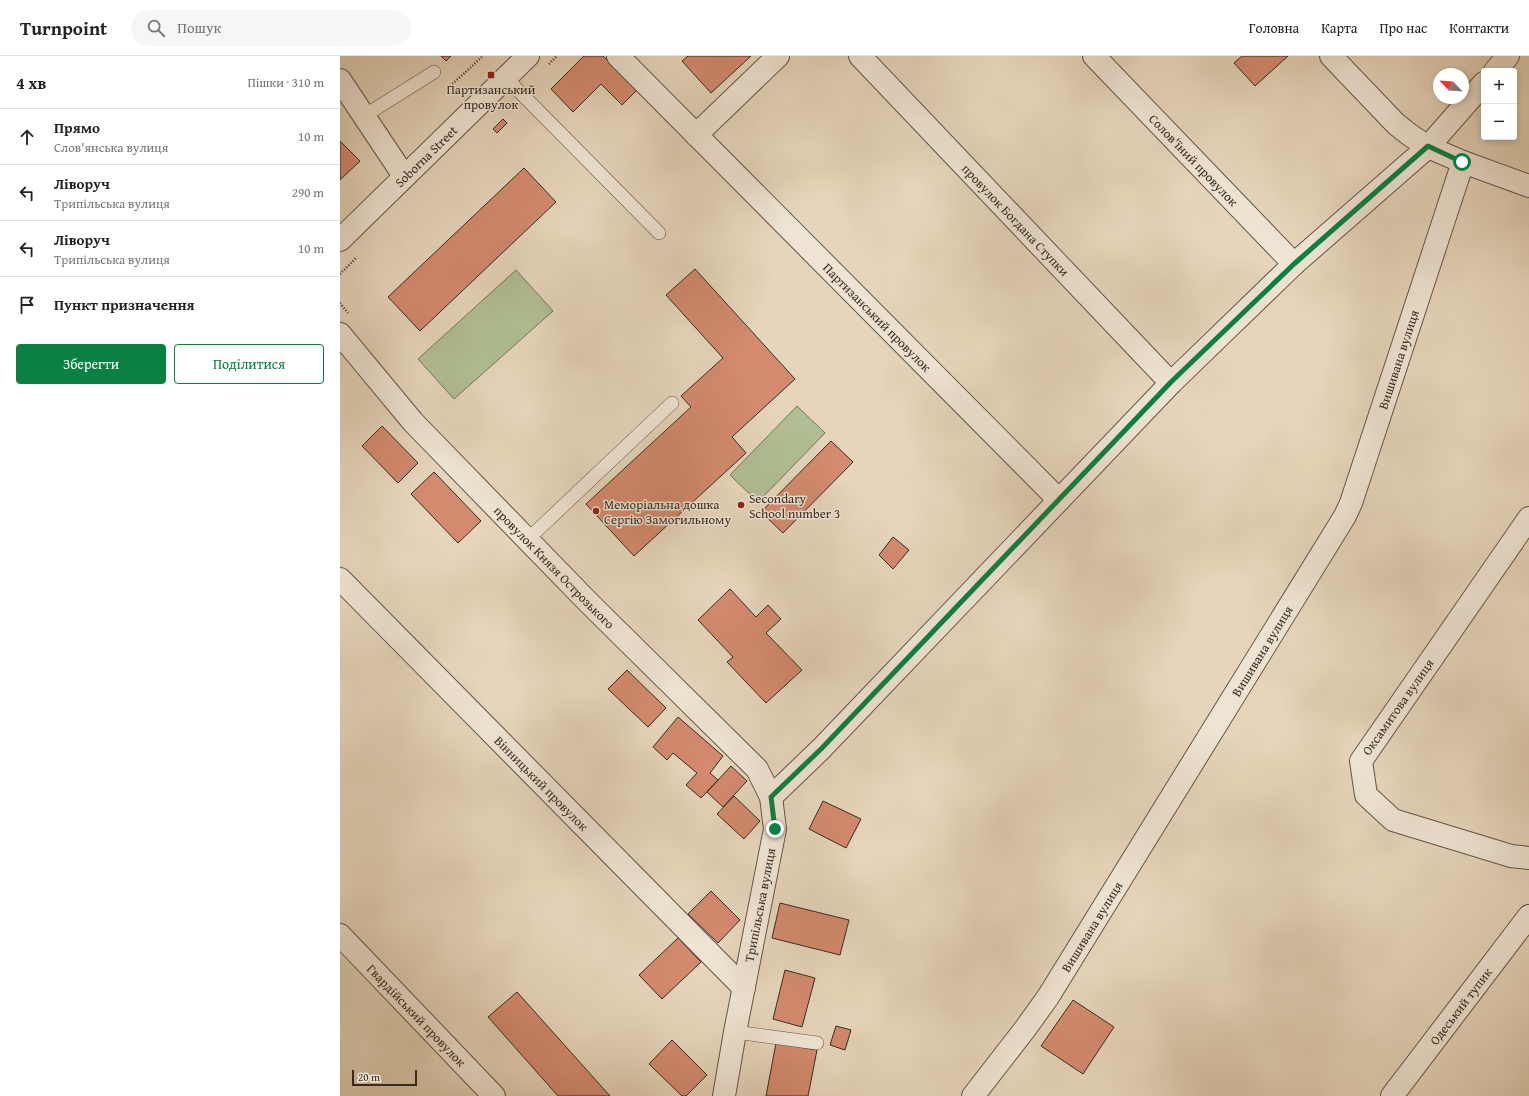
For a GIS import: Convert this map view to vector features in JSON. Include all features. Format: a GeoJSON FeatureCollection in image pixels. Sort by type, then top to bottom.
{"type":"FeatureCollection","features":[{"type":"Feature","properties":{"kind":"street","name":"Soborna Street"},"geometry":{"type":"LineString","coordinates":[[340,240],[528,56]]}},
{"type":"Feature","properties":{"kind":"street","name":"Партизанський провулок"},"geometry":{"type":"LineString","coordinates":[[618,56],[1059,500]]}},
{"type":"Feature","properties":{"kind":"street"},"geometry":{"type":"LineString","coordinates":[[696,135],[778,56]]}},
{"type":"Feature","properties":{"kind":"street","name":"провулок Богдана Ступки"},"geometry":{"type":"LineString","coordinates":[[860,56],[1171,382]]}},
{"type":"Feature","properties":{"kind":"street","name":"Солов'їний провулок"},"geometry":{"type":"LineString","coordinates":[[1094,56],[1294,264]]}},
{"type":"Feature","properties":{"kind":"street"},"geometry":{"type":"LineString","coordinates":[[1330,56],[1396,124],[1410,135],[1428,146],[1462,162],[1529,186]]}},
{"type":"Feature","properties":{"kind":"street"},"geometry":{"type":"LineString","coordinates":[[1498,68],[1508,56]]}},
{"type":"Feature","properties":{"kind":"street"},"geometry":{"type":"LineString","coordinates":[[340,80],[346,103],[364,116],[404,176]]}},
{"type":"Feature","properties":{"kind":"street"},"geometry":{"type":"LineString","coordinates":[[771,797],[821,749],[1171,382],[1294,264],[1428,146],[1481,86]]}},
{"type":"Feature","properties":{"kind":"street","name":"Вишивана вулиця"},"geometry":{"type":"LineString","coordinates":[[973,1096],[1048,997],[1351,503],[1462,162]]}},
{"type":"Feature","properties":{"kind":"street","name":"провулок Князя Острозького"},"geometry":{"type":"LineString","coordinates":[[340,334],[413,422],[589,603],[757,769],[771,797]]}},
{"type":"Feature","properties":{"kind":"street","name":"Оксамитова вулиця"},"geometry":{"type":"LineString","coordinates":[[1529,518],[1361,761],[1366,795],[1393,820],[1511,856],[1529,858]]}},
{"type":"Feature","properties":{"kind":"street","name":"Вінницький провулок"},"geometry":{"type":"LineString","coordinates":[[340,579],[744,988]]}},
{"type":"Feature","properties":{"kind":"street","name":"Трипільська вулиця"},"geometry":{"type":"LineString","coordinates":[[724,1096],[735,1032],[775,829],[771,797]]}},
{"type":"Feature","properties":{"kind":"street","name":"Одеський тупик"},"geometry":{"type":"LineString","coordinates":[[1392,1096],[1529,916]]}},
{"type":"Feature","properties":{"kind":"street","name":"Гвардійський провулок"},"geometry":{"type":"LineString","coordinates":[[340,935],[494,1096]]}},
{"type":"Feature","properties":{"kind":"lane"},"geometry":{"type":"LineString","coordinates":[[364,116],[434,72]]}},
{"type":"Feature","properties":{"kind":"lane"},"geometry":{"type":"LineString","coordinates":[[506,78],[659,233]]}},
{"type":"Feature","properties":{"kind":"lane"},"geometry":{"type":"LineString","coordinates":[[527,540],[672,403]]}},
{"type":"Feature","properties":{"kind":"lane"},"geometry":{"type":"LineString","coordinates":[[735,1032],[817,1043]]}},
{"type":"Feature","properties":{"kind":"path"},"geometry":{"type":"LineString","coordinates":[[448,88],[483,56]]}},
{"type":"Feature","properties":{"kind":"path"},"geometry":{"type":"LineString","coordinates":[[340,303],[349,315]]}},
{"type":"Feature","properties":{"kind":"green space"},"geometry":{"type":"Polygon","coordinates":[[[516,270],[553,311],[454,399],[418,359],[516,270]]]}},
{"type":"Feature","properties":{"kind":"green space"},"geometry":{"type":"Polygon","coordinates":[[[797,406],[825,433],[758,502],[730,475],[797,406]]]}},
{"type":"Feature","properties":{"kind":"building"},"geometry":{"type":"Polygon","coordinates":[[[441,56],[451,56],[446,61],[441,56]]]}},
{"type":"Feature","properties":{"kind":"building"},"geometry":{"type":"Polygon","coordinates":[[[584,56],[603,56],[637,90],[622,105],[601,84],[573,112],[551,89],[584,56]]]}},
{"type":"Feature","properties":{"kind":"building"},"geometry":{"type":"Polygon","coordinates":[[[688,56],[751,56],[711,93],[682,61],[688,56]]]}},
{"type":"Feature","properties":{"kind":"building"},"geometry":{"type":"Polygon","coordinates":[[[1242,56],[1288,56],[1255,86],[1234,63],[1242,56]]]}},
{"type":"Feature","properties":{"kind":"building"},"geometry":{"type":"Polygon","coordinates":[[[503,119],[507,123],[497,133],[493,129],[503,119]]]}},
{"type":"Feature","properties":{"kind":"building"},"geometry":{"type":"Polygon","coordinates":[[[340,141],[360,161],[340,180],[340,141]]]}},
{"type":"Feature","properties":{"kind":"building"},"geometry":{"type":"Polygon","coordinates":[[[524,168],[556,202],[420,331],[388,297],[524,168]]]}},
{"type":"Feature","properties":{"kind":"building"},"geometry":{"type":"Polygon","coordinates":[[[695,269],[795,379],[732,437],[746,453],[634,556],[586,504],[691,407],[681,396],[723,358],[666,295],[695,269]]]}},
{"type":"Feature","properties":{"kind":"building"},"geometry":{"type":"Polygon","coordinates":[[[382,426],[418,463],[398,483],[362,446],[382,426]]]}},
{"type":"Feature","properties":{"kind":"building"},"geometry":{"type":"Polygon","coordinates":[[[831,441],[853,462],[783,533],[761,512],[831,441]]]}},
{"type":"Feature","properties":{"kind":"building"},"geometry":{"type":"Polygon","coordinates":[[[434,472],[481,521],[458,543],[411,494],[434,472]]]}},
{"type":"Feature","properties":{"kind":"building"},"geometry":{"type":"Polygon","coordinates":[[[893,537],[909,550],[893,569],[879,555],[893,537]]]}},
{"type":"Feature","properties":{"kind":"building"},"geometry":{"type":"Polygon","coordinates":[[[730,589],[756,617],[768,605],[781,619],[766,633],[802,670],[766,703],[727,662],[733,657],[698,620],[730,589]]]}},
{"type":"Feature","properties":{"kind":"building"},"geometry":{"type":"Polygon","coordinates":[[[627,670],[666,708],[648,727],[608,689],[627,670]]]}},
{"type":"Feature","properties":{"kind":"building"},"geometry":{"type":"Polygon","coordinates":[[[678,717],[723,756],[710,773],[718,780],[701,798],[686,785],[697,773],[673,753],[667,760],[653,747],[678,717]]]}},
{"type":"Feature","properties":{"kind":"building"},"geometry":{"type":"Polygon","coordinates":[[[731,766],[747,781],[723,807],[707,792],[731,766]]]}},
{"type":"Feature","properties":{"kind":"building"},"geometry":{"type":"Polygon","coordinates":[[[734,796],[760,821],[744,839],[717,814],[734,796]]]}},
{"type":"Feature","properties":{"kind":"building"},"geometry":{"type":"Polygon","coordinates":[[[823,801],[861,819],[846,848],[809,829],[823,801]]]}},
{"type":"Feature","properties":{"kind":"building"},"geometry":{"type":"Polygon","coordinates":[[[711,891],[740,920],[718,943],[688,914],[711,891]]]}},
{"type":"Feature","properties":{"kind":"building"},"geometry":{"type":"Polygon","coordinates":[[[780,903],[849,920],[840,955],[772,938],[780,903]]]}},
{"type":"Feature","properties":{"kind":"building"},"geometry":{"type":"Polygon","coordinates":[[[678,938],[701,962],[662,999],[639,975],[678,938]]]}},
{"type":"Feature","properties":{"kind":"building"},"geometry":{"type":"Polygon","coordinates":[[[785,970],[815,978],[802,1027],[773,1019],[785,970]]]}},
{"type":"Feature","properties":{"kind":"building"},"geometry":{"type":"Polygon","coordinates":[[[517,992],[610,1096],[558,1096],[488,1017],[517,992]]]}},
{"type":"Feature","properties":{"kind":"building"},"geometry":{"type":"Polygon","coordinates":[[[1073,1000],[1114,1027],[1083,1074],[1041,1046],[1073,1000]]]}},
{"type":"Feature","properties":{"kind":"building"},"geometry":{"type":"Polygon","coordinates":[[[836,1026],[851,1030],[845,1050],[830,1045],[836,1026]]]}},
{"type":"Feature","properties":{"kind":"building"},"geometry":{"type":"Polygon","coordinates":[[[672,1040],[707,1075],[686,1096],[682,1096],[649,1064],[672,1040]]]}},
{"type":"Feature","properties":{"kind":"building"},"geometry":{"type":"Polygon","coordinates":[[[776,1043],[817,1050],[808,1096],[766,1096],[776,1043]]]}},
{"type":"Feature","properties":{"kind":"place","name":"Партизанський провулок"},"geometry":{"type":"Point","coordinates":[491,75]}},
{"type":"Feature","properties":{"kind":"place","name":"Secondary School number 3"},"geometry":{"type":"Point","coordinates":[741,505]}},
{"type":"Feature","properties":{"kind":"place","name":"Меморіальна дошка Сергію Замогильному"},"geometry":{"type":"Point","coordinates":[596,511]}},
{"type":"Feature","properties":{"kind":"route"},"geometry":{"type":"LineString","coordinates":[[775,829],[771,797],[821,749],[1171,382],[1294,264],[1428,146],[1462,162]]}}]}
